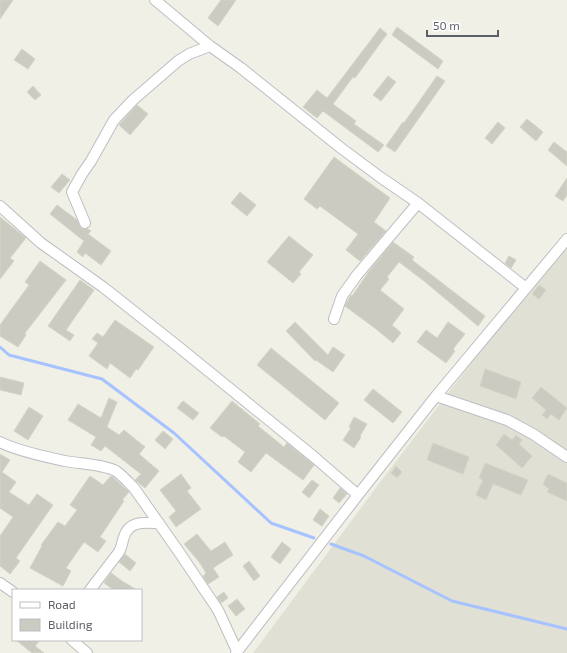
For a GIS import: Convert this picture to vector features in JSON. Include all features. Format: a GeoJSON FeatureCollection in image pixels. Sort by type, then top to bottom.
{"type":"FeatureCollection","features":[{"type":"Feature","properties":{"kind":"street"},"geometry":{"type":"LineString","coordinates":[[155,0],[210,46],[241,68],[380,178],[418,203],[526,288]]}},
{"type":"Feature","properties":{"kind":"street"},"geometry":{"type":"LineString","coordinates":[[85,223],[72,192],[82,174],[92,161],[114,120],[132,100],[178,61],[189,54],[210,46]]}},
{"type":"Feature","properties":{"kind":"street"},"geometry":{"type":"LineString","coordinates":[[334,319],[342,296],[418,203]]}},
{"type":"Feature","properties":{"kind":"street"},"geometry":{"type":"LineString","coordinates":[[0,206],[41,243],[103,287],[169,339],[358,495]]}},
{"type":"Feature","properties":{"kind":"street"},"geometry":{"type":"LineString","coordinates":[[0,442],[43,456],[65,461],[96,465],[115,471],[125,478],[159,523],[218,610],[237,652],[436,396],[567,239]]}},
{"type":"Feature","properties":{"kind":"street"},"geometry":{"type":"LineString","coordinates":[[436,396],[507,420],[533,434],[567,457]]}},
{"type":"Feature","properties":{"kind":"street"},"geometry":{"type":"LineString","coordinates":[[91,589],[119,552],[126,532],[131,526],[142,523],[159,523]]}},
{"type":"Feature","properties":{"kind":"street"},"geometry":{"type":"LineString","coordinates":[[0,583],[12,591]]}},
{"type":"Feature","properties":{"kind":"street"},"geometry":{"type":"LineString","coordinates":[[73,641],[87,653]]}},
{"type":"Feature","properties":{"kind":"shaded area"},"geometry":{"type":"Polygon","coordinates":[[[567,238],[567,653],[253,653],[384,477],[567,238]]]}},
{"type":"Feature","properties":{"kind":"building"},"geometry":{"type":"Polygon","coordinates":[[[0,0],[13,0],[0,19],[0,0]]]}},
{"type":"Feature","properties":{"kind":"building"},"geometry":{"type":"Polygon","coordinates":[[[221,0],[236,0],[218,26],[208,18],[221,0]]]}},
{"type":"Feature","properties":{"kind":"building"},"geometry":{"type":"Polygon","coordinates":[[[397,27],[443,61],[438,69],[392,35],[397,27]]]}},
{"type":"Feature","properties":{"kind":"building"},"geometry":{"type":"Polygon","coordinates":[[[380,28],[387,34],[355,78],[353,77],[333,104],[356,121],[354,124],[384,145],[378,152],[323,111],[317,118],[303,107],[317,90],[327,98],[380,28]]]}},
{"type":"Feature","properties":{"kind":"building"},"geometry":{"type":"Polygon","coordinates":[[[22,49],[35,59],[28,69],[14,60],[22,49]]]}},
{"type":"Feature","properties":{"kind":"building"},"geometry":{"type":"Polygon","coordinates":[[[388,76],[396,82],[381,101],[373,95],[388,76]]]}},
{"type":"Feature","properties":{"kind":"building"},"geometry":{"type":"Polygon","coordinates":[[[437,76],[445,81],[395,152],[386,146],[437,76]]]}},
{"type":"Feature","properties":{"kind":"building"},"geometry":{"type":"Polygon","coordinates":[[[33,86],[41,95],[35,100],[27,92],[33,86]]]}},
{"type":"Feature","properties":{"kind":"building"},"geometry":{"type":"Polygon","coordinates":[[[137,105],[148,114],[130,135],[119,125],[137,105]]]}},
{"type":"Feature","properties":{"kind":"building"},"geometry":{"type":"Polygon","coordinates":[[[527,119],[543,132],[536,141],[520,127],[527,119]]]}},
{"type":"Feature","properties":{"kind":"building"},"geometry":{"type":"Polygon","coordinates":[[[498,122],[505,128],[492,144],[485,138],[498,122]]]}},
{"type":"Feature","properties":{"kind":"building"},"geometry":{"type":"Polygon","coordinates":[[[554,142],[567,152],[567,166],[548,150],[554,142]]]}},
{"type":"Feature","properties":{"kind":"building"},"geometry":{"type":"Polygon","coordinates":[[[334,157],[390,198],[374,222],[386,231],[360,261],[346,250],[358,234],[320,206],[317,209],[304,199],[334,157]]]}},
{"type":"Feature","properties":{"kind":"building"},"geometry":{"type":"Polygon","coordinates":[[[62,174],[70,180],[59,193],[51,187],[62,174]]]}},
{"type":"Feature","properties":{"kind":"building"},"geometry":{"type":"Polygon","coordinates":[[[567,178],[567,195],[563,201],[555,196],[567,178]]]}},
{"type":"Feature","properties":{"kind":"building"},"geometry":{"type":"Polygon","coordinates":[[[240,192],[256,205],[247,216],[231,203],[240,192]]]}},
{"type":"Feature","properties":{"kind":"building"},"geometry":{"type":"Polygon","coordinates":[[[57,205],[77,220],[81,228],[91,231],[88,234],[111,251],[101,265],[85,253],[83,257],[77,252],[84,241],[50,214],[57,205]]]}},
{"type":"Feature","properties":{"kind":"building"},"geometry":{"type":"Polygon","coordinates":[[[0,217],[26,238],[10,258],[14,261],[0,279],[0,217]]]}},
{"type":"Feature","properties":{"kind":"building"},"geometry":{"type":"Polygon","coordinates":[[[289,236],[313,255],[299,272],[301,274],[293,283],[267,262],[289,236]]]}},
{"type":"Feature","properties":{"kind":"building"},"geometry":{"type":"Polygon","coordinates":[[[393,242],[414,257],[412,260],[485,316],[478,326],[399,262],[387,277],[389,279],[380,290],[404,309],[392,325],[401,333],[393,343],[345,306],[351,295],[352,296],[370,270],[393,242]]]}},
{"type":"Feature","properties":{"kind":"building"},"geometry":{"type":"Polygon","coordinates":[[[509,256],[516,260],[511,268],[505,263],[509,256]]]}},
{"type":"Feature","properties":{"kind":"building"},"geometry":{"type":"Polygon","coordinates":[[[40,261],[66,280],[25,333],[26,335],[18,347],[0,336],[0,325],[29,285],[25,282],[40,261]]]}},
{"type":"Feature","properties":{"kind":"building"},"geometry":{"type":"Polygon","coordinates":[[[80,280],[94,290],[66,330],[74,335],[70,341],[48,326],[80,280]]]}},
{"type":"Feature","properties":{"kind":"building"},"geometry":{"type":"Polygon","coordinates":[[[539,285],[546,290],[539,299],[532,294],[539,285]]]}},
{"type":"Feature","properties":{"kind":"building"},"geometry":{"type":"Polygon","coordinates":[[[115,320],[154,347],[138,370],[136,369],[130,378],[110,363],[107,369],[89,356],[98,343],[92,339],[97,333],[103,337],[115,320]]]}},
{"type":"Feature","properties":{"kind":"building"},"geometry":{"type":"Polygon","coordinates":[[[295,322],[328,355],[333,347],[345,355],[333,372],[316,360],[315,361],[286,331],[295,322]]]}},
{"type":"Feature","properties":{"kind":"building"},"geometry":{"type":"Polygon","coordinates":[[[448,322],[465,334],[453,349],[455,351],[446,363],[417,342],[426,330],[437,338],[448,322]]]}},
{"type":"Feature","properties":{"kind":"building"},"geometry":{"type":"Polygon","coordinates":[[[271,348],[339,403],[325,420],[257,365],[271,348]]]}},
{"type":"Feature","properties":{"kind":"building"},"geometry":{"type":"Polygon","coordinates":[[[485,369],[521,382],[516,399],[480,386],[485,369]]]}},
{"type":"Feature","properties":{"kind":"building"},"geometry":{"type":"Polygon","coordinates":[[[0,377],[24,383],[21,395],[0,390],[0,377]]]}},
{"type":"Feature","properties":{"kind":"building"},"geometry":{"type":"Polygon","coordinates":[[[541,387],[567,408],[559,420],[551,414],[547,419],[542,415],[546,410],[532,398],[541,387]]]}},
{"type":"Feature","properties":{"kind":"building"},"geometry":{"type":"Polygon","coordinates":[[[373,389],[402,412],[393,423],[364,400],[373,389]]]}},
{"type":"Feature","properties":{"kind":"building"},"geometry":{"type":"Polygon","coordinates":[[[109,398],[117,402],[107,427],[119,435],[124,430],[145,447],[139,454],[159,471],[145,488],[135,480],[141,474],[105,446],[101,451],[91,445],[96,437],[68,420],[78,404],[101,418],[109,398]]]}},
{"type":"Feature","properties":{"kind":"building"},"geometry":{"type":"Polygon","coordinates":[[[183,401],[199,413],[193,420],[177,408],[183,401]]]}},
{"type":"Feature","properties":{"kind":"building"},"geometry":{"type":"Polygon","coordinates":[[[232,401],[260,424],[258,426],[284,447],[287,443],[314,465],[303,480],[266,453],[251,472],[238,462],[245,452],[224,436],[222,437],[210,428],[232,401]]]}},
{"type":"Feature","properties":{"kind":"building"},"geometry":{"type":"Polygon","coordinates":[[[29,407],[43,416],[28,440],[14,431],[29,407]]]}},
{"type":"Feature","properties":{"kind":"building"},"geometry":{"type":"Polygon","coordinates":[[[354,417],[367,424],[354,448],[343,440],[351,428],[349,427],[354,417]]]}},
{"type":"Feature","properties":{"kind":"building"},"geometry":{"type":"Polygon","coordinates":[[[163,431],[173,439],[165,449],[155,440],[163,431]]]}},
{"type":"Feature","properties":{"kind":"building"},"geometry":{"type":"Polygon","coordinates":[[[504,434],[512,440],[516,435],[522,440],[519,444],[532,456],[522,468],[496,445],[504,434]]]}},
{"type":"Feature","properties":{"kind":"building"},"geometry":{"type":"Polygon","coordinates":[[[433,443],[469,457],[463,474],[427,460],[433,443]]]}},
{"type":"Feature","properties":{"kind":"building"},"geometry":{"type":"Polygon","coordinates":[[[0,454],[10,460],[2,472],[16,482],[9,492],[29,505],[37,494],[53,505],[16,558],[20,561],[10,574],[0,566],[0,536],[13,517],[0,508],[0,454]]]}},
{"type":"Feature","properties":{"kind":"building"},"geometry":{"type":"Polygon","coordinates":[[[485,463],[528,480],[521,495],[493,484],[486,500],[476,495],[483,480],[479,478],[485,463]]]}},
{"type":"Feature","properties":{"kind":"building"},"geometry":{"type":"Polygon","coordinates":[[[396,466],[402,472],[397,478],[391,473],[396,466]]]}},
{"type":"Feature","properties":{"kind":"building"},"geometry":{"type":"Polygon","coordinates":[[[181,474],[191,488],[187,491],[201,509],[176,527],[169,517],[176,511],[160,490],[181,474]]]}},
{"type":"Feature","properties":{"kind":"building"},"geometry":{"type":"Polygon","coordinates":[[[548,474],[567,483],[567,501],[547,492],[549,489],[543,484],[548,474]]]}},
{"type":"Feature","properties":{"kind":"building"},"geometry":{"type":"Polygon","coordinates":[[[90,476],[103,485],[111,476],[129,492],[122,500],[124,501],[100,537],[106,541],[98,552],[84,542],[66,568],[71,571],[63,586],[30,568],[42,546],[41,545],[58,522],[65,526],[77,510],[70,505],[90,476]]]}},
{"type":"Feature","properties":{"kind":"building"},"geometry":{"type":"Polygon","coordinates":[[[312,480],[319,485],[309,498],[302,492],[312,480]]]}},
{"type":"Feature","properties":{"kind":"building"},"geometry":{"type":"Polygon","coordinates":[[[340,488],[347,494],[339,503],[333,498],[340,488]]]}},
{"type":"Feature","properties":{"kind":"building"},"geometry":{"type":"Polygon","coordinates":[[[320,509],[329,516],[322,526],[313,520],[320,509]]]}},
{"type":"Feature","properties":{"kind":"building"},"geometry":{"type":"Polygon","coordinates":[[[197,534],[211,551],[225,542],[233,555],[213,568],[219,577],[208,584],[203,576],[206,573],[200,563],[184,544],[197,534]]]}},
{"type":"Feature","properties":{"kind":"building"},"geometry":{"type":"Polygon","coordinates":[[[282,542],[291,549],[280,564],[271,557],[282,542]]]}},
{"type":"Feature","properties":{"kind":"building"},"geometry":{"type":"Polygon","coordinates":[[[125,554],[136,563],[130,571],[119,562],[125,554]]]}},
{"type":"Feature","properties":{"kind":"building"},"geometry":{"type":"Polygon","coordinates":[[[249,561],[260,576],[254,581],[243,566],[249,561]]]}},
{"type":"Feature","properties":{"kind":"building"},"geometry":{"type":"Polygon","coordinates":[[[111,573],[135,589],[113,589],[104,583],[111,573]]]}},
{"type":"Feature","properties":{"kind":"building"},"geometry":{"type":"Polygon","coordinates":[[[224,592],[228,598],[221,603],[217,597],[224,592]]]}},
{"type":"Feature","properties":{"kind":"building"},"geometry":{"type":"Polygon","coordinates":[[[237,599],[245,609],[236,616],[228,606],[237,599]]]}},
{"type":"Feature","properties":{"kind":"building"},"geometry":{"type":"Polygon","coordinates":[[[17,641],[39,641],[35,646],[44,653],[32,653],[17,641]]]}},
{"type":"Feature","properties":{"kind":"waterway"},"geometry":{"type":"LineString","coordinates":[[0,347],[9,355],[102,379],[174,433],[271,523],[314,538]]}},
{"type":"Feature","properties":{"kind":"waterway"},"geometry":{"type":"LineString","coordinates":[[331,544],[364,556],[452,601],[567,629]]}}]}
